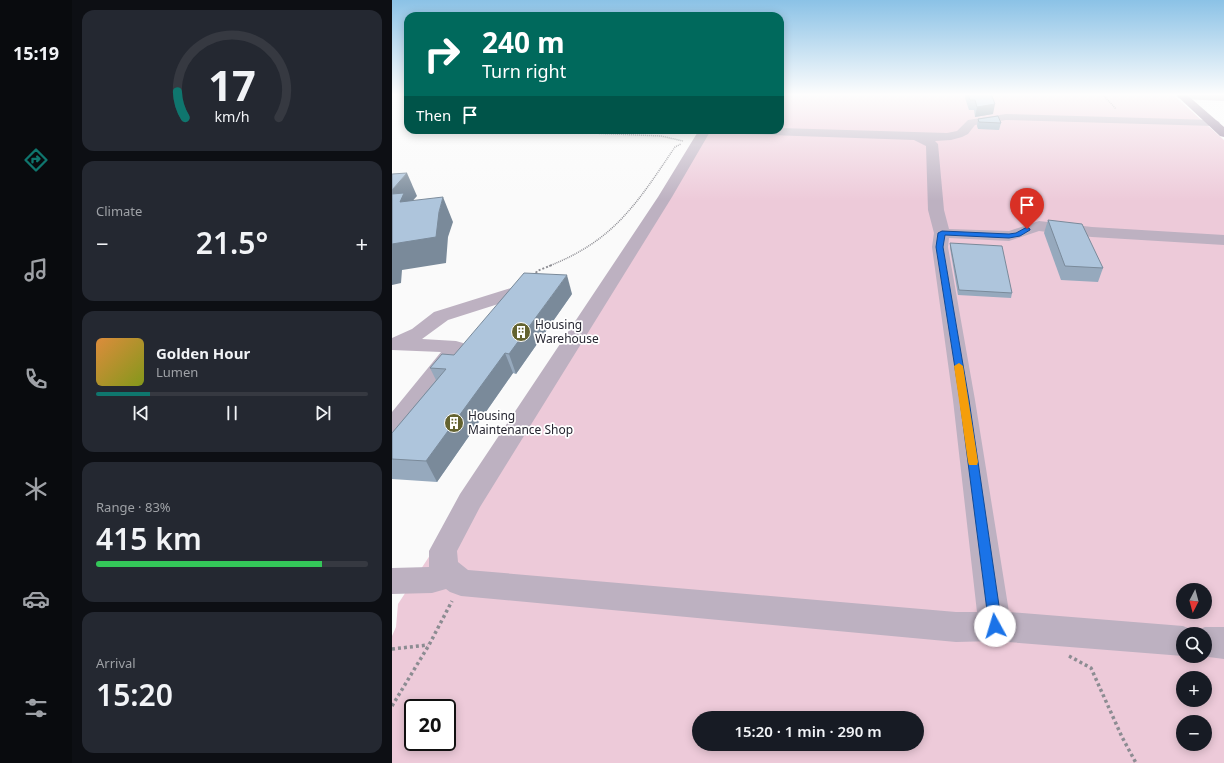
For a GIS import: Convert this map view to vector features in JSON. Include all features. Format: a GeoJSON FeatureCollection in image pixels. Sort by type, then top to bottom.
{"type":"FeatureCollection","features":[{"type":"Feature","properties":{"kind":"lane"},"geometry":{"type":"LineString","coordinates":[[784,132],[933,139],[962,133],[964,130]]}},
{"type":"Feature","properties":{"kind":"lane"},"geometry":{"type":"LineString","coordinates":[[456,579],[444,568],[443,551],[469,501],[665,197],[703,134]]}},
{"type":"Feature","properties":{"kind":"lane"},"geometry":{"type":"LineString","coordinates":[[933,139],[936,210],[942,233],[940,247],[964,400],[995,626]]}},
{"type":"Feature","properties":{"kind":"lane"},"geometry":{"type":"LineString","coordinates":[[942,233],[1009,236],[1018,235],[1027,229],[1039,226],[1092,232],[1224,240]]}},
{"type":"Feature","properties":{"kind":"lane"},"geometry":{"type":"LineString","coordinates":[[393,344],[419,333],[440,316],[517,292],[527,283]]}},
{"type":"Feature","properties":{"kind":"lane"},"geometry":{"type":"LineString","coordinates":[[392,428],[456,347],[393,344]]}},
{"type":"Feature","properties":{"kind":"lane"},"geometry":{"type":"LineString","coordinates":[[392,581],[456,579],[956,627],[995,626],[1176,639]]}},
{"type":"Feature","properties":{"kind":"lane"},"geometry":{"type":"LineString","coordinates":[[1212,642],[1224,643]]}},
{"type":"Feature","properties":{"kind":"path"},"geometry":{"type":"LineString","coordinates":[[527,283],[537,271],[568,259],[596,243],[612,230],[648,186],[675,147],[688,142],[661,136],[614,134]]}},
{"type":"Feature","properties":{"kind":"path"},"geometry":{"type":"LineString","coordinates":[[392,706],[429,645],[456,579]]}},
{"type":"Feature","properties":{"kind":"path"},"geometry":{"type":"LineString","coordinates":[[392,649],[429,645]]}},
{"type":"Feature","properties":{"kind":"path"},"geometry":{"type":"LineString","coordinates":[[1064,653],[1091,668],[1122,737],[1136,763]]}},
{"type":"Feature","properties":{"kind":"shaded area"},"geometry":{"type":"Polygon","coordinates":[[[784,130],[1212,130],[1224,140],[1224,763],[392,763],[392,636],[396,627],[398,604],[665,197],[703,134],[784,134],[784,130]]]}},
{"type":"Feature","properties":{"kind":"building"},"geometry":{"type":"Polygon","coordinates":[[[407,173],[392,190],[392,174],[407,173]]]}},
{"type":"Feature","properties":{"kind":"building"},"geometry":{"type":"Polygon","coordinates":[[[404,193],[400,202],[443,197],[439,212],[436,237],[392,244],[392,194],[404,193]]]}},
{"type":"Feature","properties":{"kind":"building"},"geometry":{"type":"Polygon","coordinates":[[[1048,220],[1082,224],[1103,268],[1065,266],[1048,220]]]}},
{"type":"Feature","properties":{"kind":"building"},"geometry":{"type":"Polygon","coordinates":[[[950,243],[1002,246],[1012,293],[959,290],[950,243]]]}},
{"type":"Feature","properties":{"kind":"building"},"geometry":{"type":"Polygon","coordinates":[[[524,273],[567,275],[509,354],[505,353],[426,461],[392,459],[392,433],[446,369],[430,368],[442,354],[454,355],[524,273]]]}},
{"type":"Feature","properties":{"kind":"slow traffic"},"geometry":{"type":"LineString","coordinates":[[959,366],[973,462]]}},
{"type":"Feature","properties":{"kind":"place","name":"Housing Warehouse"},"geometry":{"type":"Point","coordinates":[521,332]}},
{"type":"Feature","properties":{"kind":"place","name":"Housing Maintenance Shop"},"geometry":{"type":"Point","coordinates":[454,423]}},
{"type":"Feature","properties":{"kind":"route"},"geometry":{"type":"LineString","coordinates":[[995,626],[964,400],[940,247],[942,233],[1009,236],[1018,235],[1027,229]]}}]}
